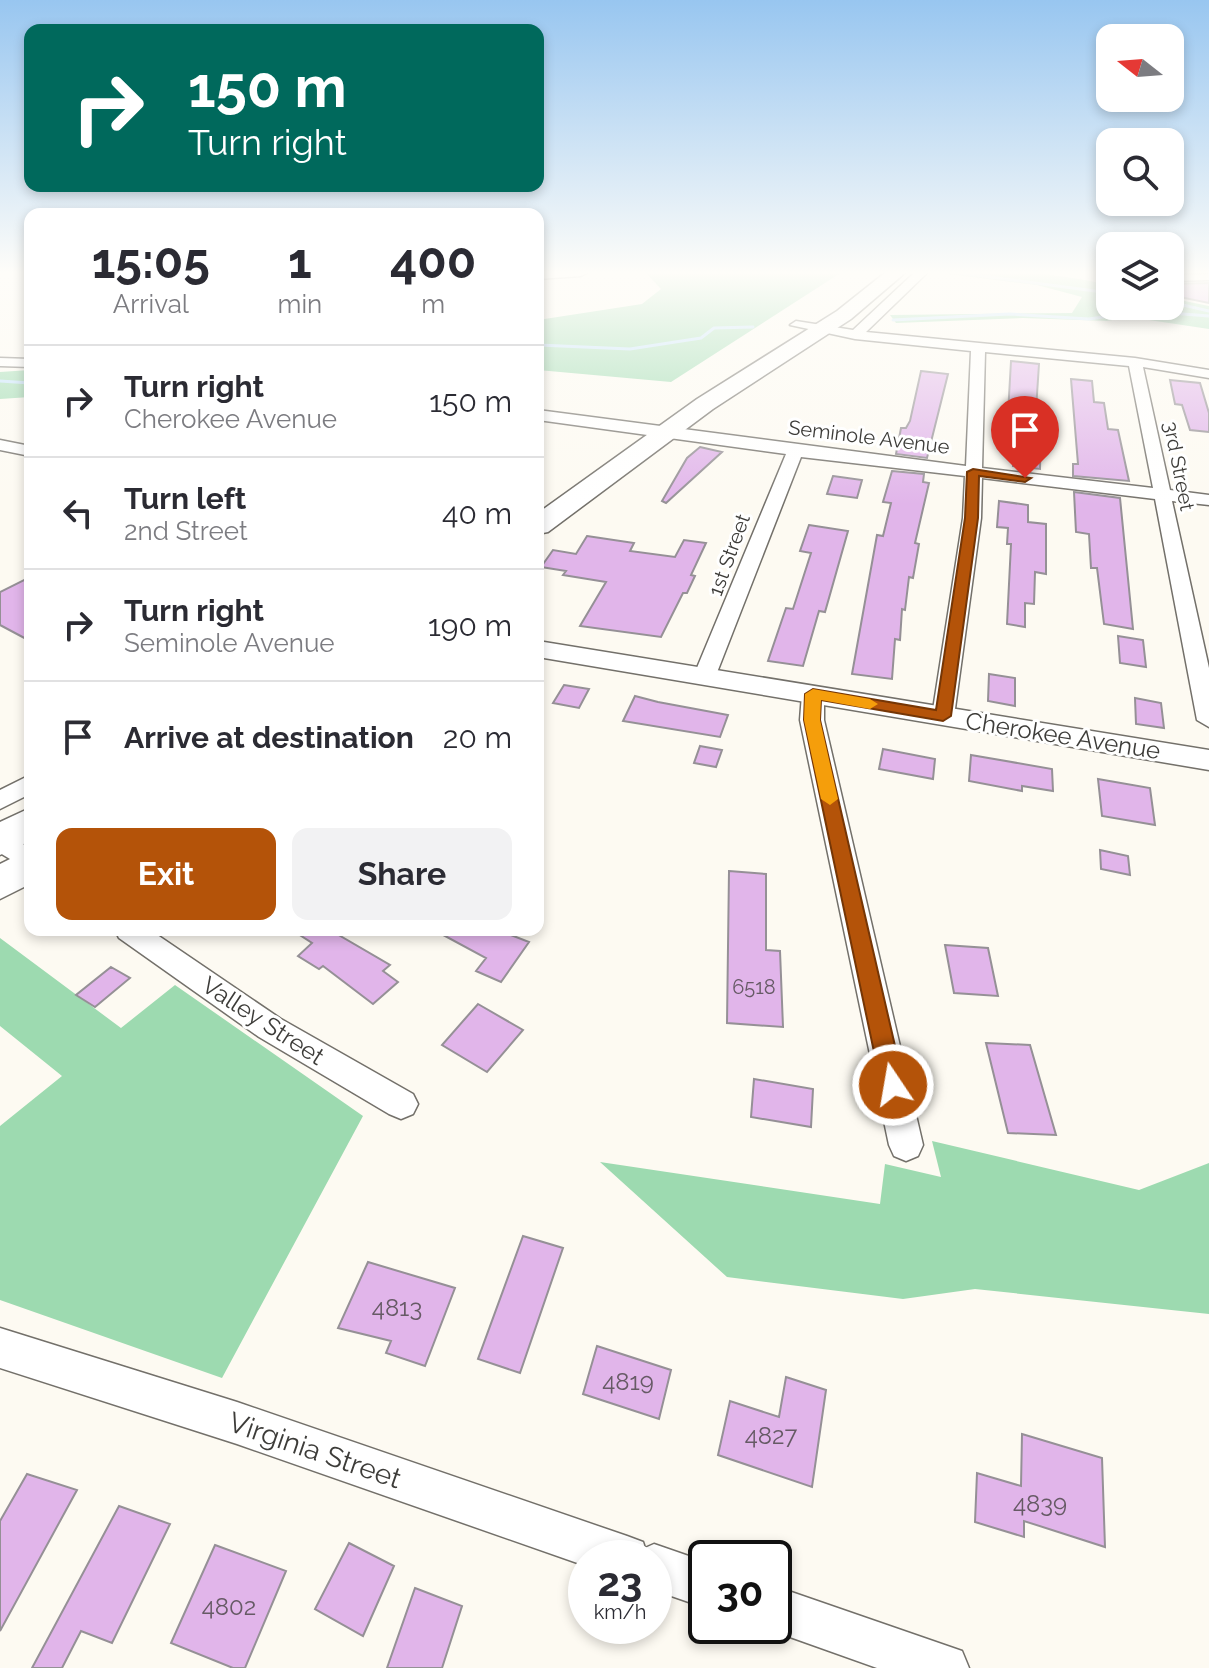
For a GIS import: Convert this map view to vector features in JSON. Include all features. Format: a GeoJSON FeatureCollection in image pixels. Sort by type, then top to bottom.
{"type":"FeatureCollection","features":[{"type":"Feature","properties":{"kind":"main road"},"geometry":{"type":"LineString","coordinates":[[544,492],[757,350]]}},
{"type":"Feature","properties":{"kind":"main road"},"geometry":{"type":"LineString","coordinates":[[544,522],[666,432],[791,350]]}},
{"type":"Feature","properties":{"kind":"main road"},"geometry":{"type":"LineString","coordinates":[[0,840],[24,826]]}},
{"type":"Feature","properties":{"kind":"main road"},"geometry":{"type":"LineString","coordinates":[[0,884],[24,866]]}},
{"type":"Feature","properties":{"kind":"street"},"geometry":{"type":"LineString","coordinates":[[943,716],[972,518],[978,350]]}},
{"type":"Feature","properties":{"kind":"street"},"geometry":{"type":"LineString","coordinates":[[1008,350],[1135,362],[1209,374]]}},
{"type":"Feature","properties":{"kind":"street"},"geometry":{"type":"LineString","coordinates":[[0,362],[24,363]]}},
{"type":"Feature","properties":{"kind":"street","name":"3rd Street"},"geometry":{"type":"LineString","coordinates":[[1135,362],[1209,720]]}},
{"type":"Feature","properties":{"kind":"street","name":"Seminole Avenue"},"geometry":{"type":"LineString","coordinates":[[544,416],[795,451],[1209,500]]}},
{"type":"Feature","properties":{"kind":"street"},"geometry":{"type":"LineString","coordinates":[[0,445],[24,450]]}},
{"type":"Feature","properties":{"kind":"street","name":"1st Street"},"geometry":{"type":"LineString","coordinates":[[705,675],[795,451]]}},
{"type":"Feature","properties":{"kind":"street","name":"Cherokee Avenue"},"geometry":{"type":"LineString","coordinates":[[544,650],[1209,760]]}},
{"type":"Feature","properties":{"kind":"street"},"geometry":{"type":"LineString","coordinates":[[813,694],[812,720],[906,1145]]}},
{"type":"Feature","properties":{"kind":"street"},"geometry":{"type":"LineString","coordinates":[[0,801],[24,787]]}},
{"type":"Feature","properties":{"kind":"street"},"geometry":{"type":"LineString","coordinates":[[0,840],[24,858]]}},
{"type":"Feature","properties":{"kind":"street","name":"Valley Street"},"geometry":{"type":"LineString","coordinates":[[138,936],[270,1028],[401,1104]]}},
{"type":"Feature","properties":{"kind":"street","name":"Virginia Street"},"geometry":{"type":"LineString","coordinates":[[0,1348],[237,1423],[575,1540]]}},
{"type":"Feature","properties":{"kind":"street"},"geometry":{"type":"LineString","coordinates":[[792,1615],[945,1668]]}},
{"type":"Feature","properties":{"kind":"green space"},"geometry":{"type":"Polygon","coordinates":[[[544,350],[721,350],[671,382],[544,371],[544,350]]]}},
{"type":"Feature","properties":{"kind":"green space"},"geometry":{"type":"Polygon","coordinates":[[[24,370],[24,397],[0,399],[0,372],[24,370]]]}},
{"type":"Feature","properties":{"kind":"green space"},"geometry":{"type":"Polygon","coordinates":[[[0,938],[121,1028],[175,985],[363,1116],[222,1378],[0,1300],[0,1126],[62,1076],[0,1026],[0,938]]]}},
{"type":"Feature","properties":{"kind":"green space"},"geometry":{"type":"Polygon","coordinates":[[[932,1141],[1139,1190],[1209,1163],[1209,1314],[975,1289],[903,1299],[727,1277],[600,1162],[880,1204],[885,1164],[941,1177],[932,1141]]]}},
{"type":"Feature","properties":{"kind":"building"},"geometry":{"type":"Polygon","coordinates":[[[1011,361],[1039,364],[1035,425],[1041,425],[1040,469],[1013,466],[1015,415],[1008,414],[1011,361]]]}},
{"type":"Feature","properties":{"kind":"building"},"geometry":{"type":"Polygon","coordinates":[[[921,371],[948,374],[927,458],[896,454],[901,428],[906,428],[910,421],[921,371]]]}},
{"type":"Feature","properties":{"kind":"building"},"geometry":{"type":"Polygon","coordinates":[[[1071,379],[1092,381],[1094,402],[1104,403],[1108,429],[1118,430],[1129,481],[1073,476],[1073,464],[1078,464],[1071,379]]]}},
{"type":"Feature","properties":{"kind":"building"},"geometry":{"type":"Polygon","coordinates":[[[1170,380],[1200,383],[1209,413],[1209,432],[1190,430],[1182,405],[1175,404],[1170,380]]]}},
{"type":"Feature","properties":{"kind":"building"},"geometry":{"type":"Polygon","coordinates":[[[700,447],[722,452],[666,503],[662,501],[687,458],[700,447]]]}},
{"type":"Feature","properties":{"kind":"building"},"geometry":{"type":"Polygon","coordinates":[[[892,471],[924,474],[923,482],[929,483],[915,543],[919,544],[913,578],[909,577],[905,610],[902,609],[900,640],[895,639],[892,679],[852,674],[877,535],[883,536],[891,503],[883,502],[892,471]]]}},
{"type":"Feature","properties":{"kind":"building"},"geometry":{"type":"Polygon","coordinates":[[[833,476],[862,480],[857,498],[827,494],[833,476]]]}},
{"type":"Feature","properties":{"kind":"building"},"geometry":{"type":"Polygon","coordinates":[[[1074,492],[1120,498],[1133,629],[1104,624],[1097,568],[1091,568],[1089,534],[1076,532],[1074,492]]]}},
{"type":"Feature","properties":{"kind":"building"},"geometry":{"type":"Polygon","coordinates":[[[999,501],[1028,505],[1028,522],[1046,524],[1046,574],[1035,572],[1034,604],[1025,603],[1025,627],[1007,624],[1011,544],[1007,544],[1008,528],[997,527],[999,501]]]}},
{"type":"Feature","properties":{"kind":"building"},"geometry":{"type":"Polygon","coordinates":[[[809,525],[848,531],[825,612],[819,611],[803,666],[768,661],[786,608],[793,609],[811,553],[800,551],[809,525]]]}},
{"type":"Feature","properties":{"kind":"building"},"geometry":{"type":"Polygon","coordinates":[[[587,536],[634,543],[630,551],[675,557],[684,540],[706,543],[691,575],[695,576],[687,593],[683,593],[661,637],[580,626],[606,582],[563,575],[566,571],[544,567],[553,550],[576,554],[587,536]]]}},
{"type":"Feature","properties":{"kind":"building"},"geometry":{"type":"Polygon","coordinates":[[[24,580],[24,638],[0,625],[0,592],[24,580]]]}},
{"type":"Feature","properties":{"kind":"building"},"geometry":{"type":"Polygon","coordinates":[[[1118,636],[1143,640],[1146,667],[1120,663],[1118,636]]]}},
{"type":"Feature","properties":{"kind":"building"},"geometry":{"type":"Polygon","coordinates":[[[989,674],[1015,678],[1015,706],[988,701],[989,674]]]}},
{"type":"Feature","properties":{"kind":"building"},"geometry":{"type":"Polygon","coordinates":[[[564,685],[589,689],[579,708],[553,703],[564,685]]]}},
{"type":"Feature","properties":{"kind":"building"},"geometry":{"type":"Polygon","coordinates":[[[635,696],[728,715],[720,737],[623,721],[635,696]]]}},
{"type":"Feature","properties":{"kind":"building"},"geometry":{"type":"Polygon","coordinates":[[[1135,698],[1161,703],[1164,728],[1136,724],[1135,698]]]}},
{"type":"Feature","properties":{"kind":"building"},"geometry":{"type":"Polygon","coordinates":[[[700,746],[722,750],[716,767],[694,763],[700,746]]]}},
{"type":"Feature","properties":{"kind":"building"},"geometry":{"type":"Polygon","coordinates":[[[883,749],[935,759],[933,779],[879,769],[883,749]]]}},
{"type":"Feature","properties":{"kind":"building"},"geometry":{"type":"Polygon","coordinates":[[[971,755],[1052,769],[1053,791],[1022,786],[1022,791],[969,781],[971,755]]]}},
{"type":"Feature","properties":{"kind":"building"},"geometry":{"type":"Polygon","coordinates":[[[1098,779],[1150,788],[1155,825],[1102,816],[1098,779]]]}},
{"type":"Feature","properties":{"kind":"building"},"geometry":{"type":"Polygon","coordinates":[[[1100,850],[1128,856],[1130,875],[1101,869],[1100,850]]]}},
{"type":"Feature","properties":{"kind":"building"},"geometry":{"type":"Polygon","coordinates":[[[729,871],[766,874],[766,950],[780,951],[783,1027],[727,1023],[729,871]]]}},
{"type":"Feature","properties":{"kind":"building"},"geometry":{"type":"Polygon","coordinates":[[[301,936],[340,936],[390,965],[383,971],[398,982],[373,1004],[323,966],[319,969],[298,956],[312,943],[301,936]]]}},
{"type":"Feature","properties":{"kind":"building"},"geometry":{"type":"Polygon","coordinates":[[[445,936],[514,936],[529,942],[501,982],[476,971],[486,958],[445,936]]]}},
{"type":"Feature","properties":{"kind":"building"},"geometry":{"type":"Polygon","coordinates":[[[945,945],[988,948],[998,996],[954,993],[945,945]]]}},
{"type":"Feature","properties":{"kind":"building"},"geometry":{"type":"Polygon","coordinates":[[[111,967],[130,978],[95,1007],[76,995],[111,967]]]}},
{"type":"Feature","properties":{"kind":"building"},"geometry":{"type":"Polygon","coordinates":[[[478,1004],[523,1030],[487,1072],[442,1045],[478,1004]]]}},
{"type":"Feature","properties":{"kind":"building"},"geometry":{"type":"Polygon","coordinates":[[[986,1043],[1030,1045],[1056,1135],[1008,1133],[986,1043]]]}},
{"type":"Feature","properties":{"kind":"building"},"geometry":{"type":"Polygon","coordinates":[[[754,1079],[813,1089],[811,1127],[751,1117],[754,1079]]]}},
{"type":"Feature","properties":{"kind":"building"},"geometry":{"type":"Polygon","coordinates":[[[523,1236],[563,1248],[520,1373],[478,1359],[523,1236]]]}},
{"type":"Feature","properties":{"kind":"building"},"geometry":{"type":"Polygon","coordinates":[[[368,1262],[455,1288],[425,1366],[386,1353],[391,1341],[338,1328],[368,1262]]]}},
{"type":"Feature","properties":{"kind":"building"},"geometry":{"type":"Polygon","coordinates":[[[597,1346],[671,1370],[659,1419],[583,1394],[597,1346]]]}},
{"type":"Feature","properties":{"kind":"building"},"geometry":{"type":"Polygon","coordinates":[[[786,1377],[826,1390],[812,1487],[718,1455],[730,1401],[779,1417],[786,1377]]]}},
{"type":"Feature","properties":{"kind":"building"},"geometry":{"type":"Polygon","coordinates":[[[1022,1434],[1102,1458],[1105,1547],[1024,1521],[1024,1537],[975,1522],[977,1473],[1021,1486],[1022,1434]]]}},
{"type":"Feature","properties":{"kind":"building"},"geometry":{"type":"Polygon","coordinates":[[[27,1474],[77,1490],[0,1631],[0,1521],[27,1474]]]}},
{"type":"Feature","properties":{"kind":"building"},"geometry":{"type":"Polygon","coordinates":[[[119,1506],[170,1524],[112,1643],[81,1631],[62,1668],[32,1668],[119,1506]]]}},
{"type":"Feature","properties":{"kind":"building"},"geometry":{"type":"Polygon","coordinates":[[[349,1543],[394,1566],[363,1636],[315,1609],[349,1543]]]}},
{"type":"Feature","properties":{"kind":"building"},"geometry":{"type":"Polygon","coordinates":[[[215,1545],[286,1571],[245,1668],[233,1668],[171,1643],[215,1545]]]}},
{"type":"Feature","properties":{"kind":"building"},"geometry":{"type":"Polygon","coordinates":[[[415,1588],[462,1606],[442,1668],[387,1668],[415,1588]]]}},
{"type":"Feature","properties":{"kind":"waterway"},"geometry":{"type":"LineString","coordinates":[[0,381],[24,383]]}},
{"type":"Feature","properties":{"kind":"slow traffic"},"geometry":{"type":"LineString","coordinates":[[830,799],[810,708],[813,694],[870,704]]}},
{"type":"Feature","properties":{"kind":"route"},"geometry":{"type":"LineString","coordinates":[[893,1085],[812,720],[810,708],[813,694],[943,716],[972,518],[973,472],[1025,478]]}}]}
